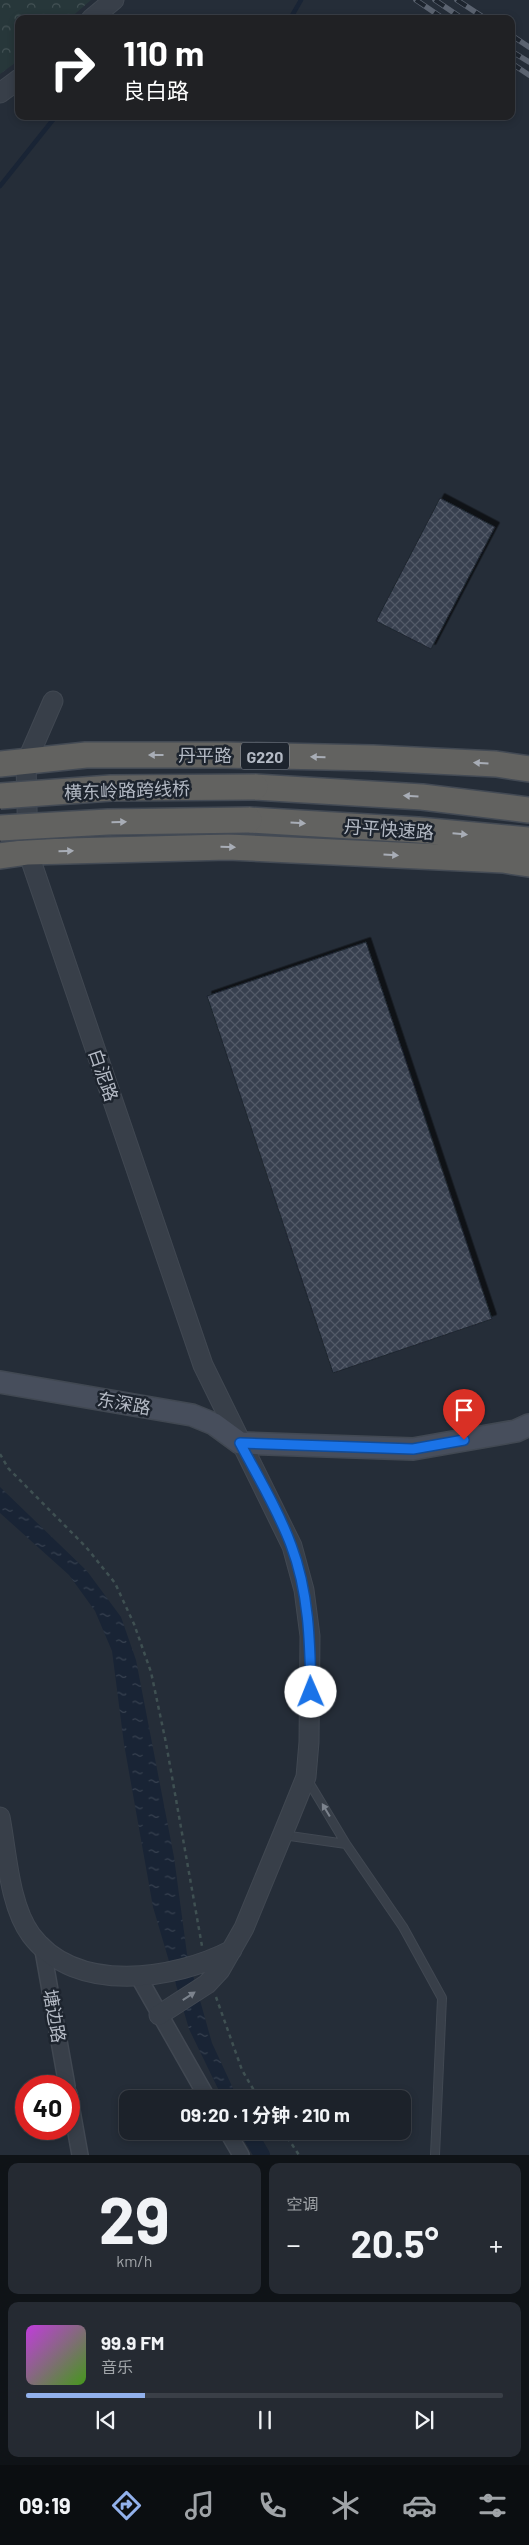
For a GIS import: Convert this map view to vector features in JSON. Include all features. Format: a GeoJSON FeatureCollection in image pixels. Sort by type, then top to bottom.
{"type":"FeatureCollection","features":[{"type":"Feature","properties":{"kind":"highway","name":"丹平路"},"geometry":{"type":"LineString","coordinates":[[0,764],[26,763],[86,755],[244,756],[373,758],[496,764],[529,769]]}},
{"type":"Feature","properties":{"kind":"highway","name":"横东岭路跨线桥"},"geometry":{"type":"LineString","coordinates":[[0,796],[111,788],[254,787]]}},
{"type":"Feature","properties":{"kind":"highway","name":"丹平快速路"},"geometry":{"type":"LineString","coordinates":[[254,787],[422,797],[529,810]]}},
{"type":"Feature","properties":{"kind":"highway","name":"横东岭路跨线桥"},"geometry":{"type":"LineString","coordinates":[[0,828],[108,822],[249,820]]}},
{"type":"Feature","properties":{"kind":"highway","name":"丹平快速路"},"geometry":{"type":"LineString","coordinates":[[249,820],[418,830],[529,840]]}},
{"type":"Feature","properties":{"kind":"highway"},"geometry":{"type":"LineString","coordinates":[[0,856],[28,852],[228,846],[504,860],[529,864]]}},
{"type":"Feature","properties":{"kind":"main road","name":"东深路"},"geometry":{"type":"LineString","coordinates":[[0,1382],[192,1415],[214,1424],[240,1443]]}},
{"type":"Feature","properties":{"kind":"main road"},"geometry":{"type":"LineString","coordinates":[[240,1443],[413,1449],[516,1431],[529,1425]]}},
{"type":"Feature","properties":{"kind":"street"},"geometry":{"type":"LineString","coordinates":[[96,15],[114,0]]}},
{"type":"Feature","properties":{"kind":"street"},"geometry":{"type":"LineString","coordinates":[[0,93],[15,82]]}},
{"type":"Feature","properties":{"kind":"street","name":"白泥路"},"geometry":{"type":"LineString","coordinates":[[53,701],[26,763],[28,852],[203,1365],[292,1546],[304,1590],[310,1636],[311,1692],[306,1777],[232,1950],[208,1984]]}},
{"type":"Feature","properties":{"kind":"street"},"geometry":{"type":"LineString","coordinates":[[0,1818],[16,1906],[31,1934],[52,1955],[74,1967],[100,1974],[138,1976],[162,1973],[203,1962],[232,1950]]}},
{"type":"Feature","properties":{"kind":"street","name":"塘边路"},"geometry":{"type":"LineString","coordinates":[[42,1946],[65,2075]]}},
{"type":"Feature","properties":{"kind":"street"},"geometry":{"type":"LineString","coordinates":[[138,1976],[164,2012],[203,2090]]}},
{"type":"Feature","properties":{"kind":"street"},"geometry":{"type":"LineString","coordinates":[[164,2012],[208,1984]]}},
{"type":"Feature","properties":{"kind":"street"},"geometry":{"type":"LineString","coordinates":[[77,2140],[80,2155]]}},
{"type":"Feature","properties":{"kind":"street"},"geometry":{"type":"LineString","coordinates":[[232,2140],[241,2155]]}},
{"type":"Feature","properties":{"kind":"lane"},"geometry":{"type":"LineString","coordinates":[[306,1777],[346,1844],[403,1927],[442,1998],[435,2155]]}},
{"type":"Feature","properties":{"kind":"lane"},"geometry":{"type":"LineString","coordinates":[[282,1835],[346,1844]]}},
{"type":"Feature","properties":{"kind":"path"},"geometry":{"type":"LineString","coordinates":[[0,1454],[8,1468],[86,1547],[115,1583],[134,1624],[151,1672],[166,1743],[201,1932],[203,1962]]}},
{"type":"Feature","properties":{"kind":"path"},"geometry":{"type":"LineString","coordinates":[[208,1984],[214,1992],[242,2070],[254,2090]]}},
{"type":"Feature","properties":{"kind":"path"},"geometry":{"type":"LineString","coordinates":[[289,2140],[299,2155]]}},
{"type":"Feature","properties":{"kind":"green space"},"geometry":{"type":"Polygon","coordinates":[[[0,0],[91,0],[74,15],[15,15],[15,63],[0,74],[0,0]]]}},
{"type":"Feature","properties":{"kind":"water"},"geometry":{"type":"Polygon","coordinates":[[[0,1487],[87,1571],[121,1617],[136,1660],[174,1857],[187,1954],[212,2043],[234,2090],[219,2090],[189,2029],[153,1907],[124,1744],[112,1651],[95,1611],[69,1575],[0,1513],[0,1487]]]}},
{"type":"Feature","properties":{"kind":"building"},"geometry":{"type":"Polygon","coordinates":[[[440,498],[495,527],[431,649],[376,621],[440,498]]]}},
{"type":"Feature","properties":{"kind":"building"},"geometry":{"type":"Polygon","coordinates":[[[366,942],[492,1319],[333,1373],[207,996],[366,942]]]}},
{"type":"Feature","properties":{"kind":"waterway"},"geometry":{"type":"LineString","coordinates":[[292,15],[301,0]]}},
{"type":"Feature","properties":{"kind":"waterway"},"geometry":{"type":"LineString","coordinates":[[0,186],[53,120]]}},
{"type":"Feature","properties":{"kind":"waterway"},"geometry":{"type":"LineString","coordinates":[[253,2140],[262,2155]]}},
{"type":"Feature","properties":{"kind":"railway"},"geometry":{"type":"LineString","coordinates":[[416,0],[438,15]]}},
{"type":"Feature","properties":{"kind":"railway"},"geometry":{"type":"LineString","coordinates":[[435,0],[457,15]]}},
{"type":"Feature","properties":{"kind":"railway"},"geometry":{"type":"LineString","coordinates":[[457,0],[480,15]]}},
{"type":"Feature","properties":{"kind":"railway"},"geometry":{"type":"LineString","coordinates":[[515,38],[529,47]]}},
{"type":"Feature","properties":{"kind":"railway"},"geometry":{"type":"LineString","coordinates":[[515,53],[529,62]]}},
{"type":"Feature","properties":{"kind":"railway"},"geometry":{"type":"LineString","coordinates":[[515,66],[529,75]]}},
{"type":"Feature","properties":{"kind":"route"},"geometry":{"type":"LineString","coordinates":[[311,1692],[310,1636],[304,1590],[292,1546],[240,1443],[413,1449],[464,1440]]}}]}
